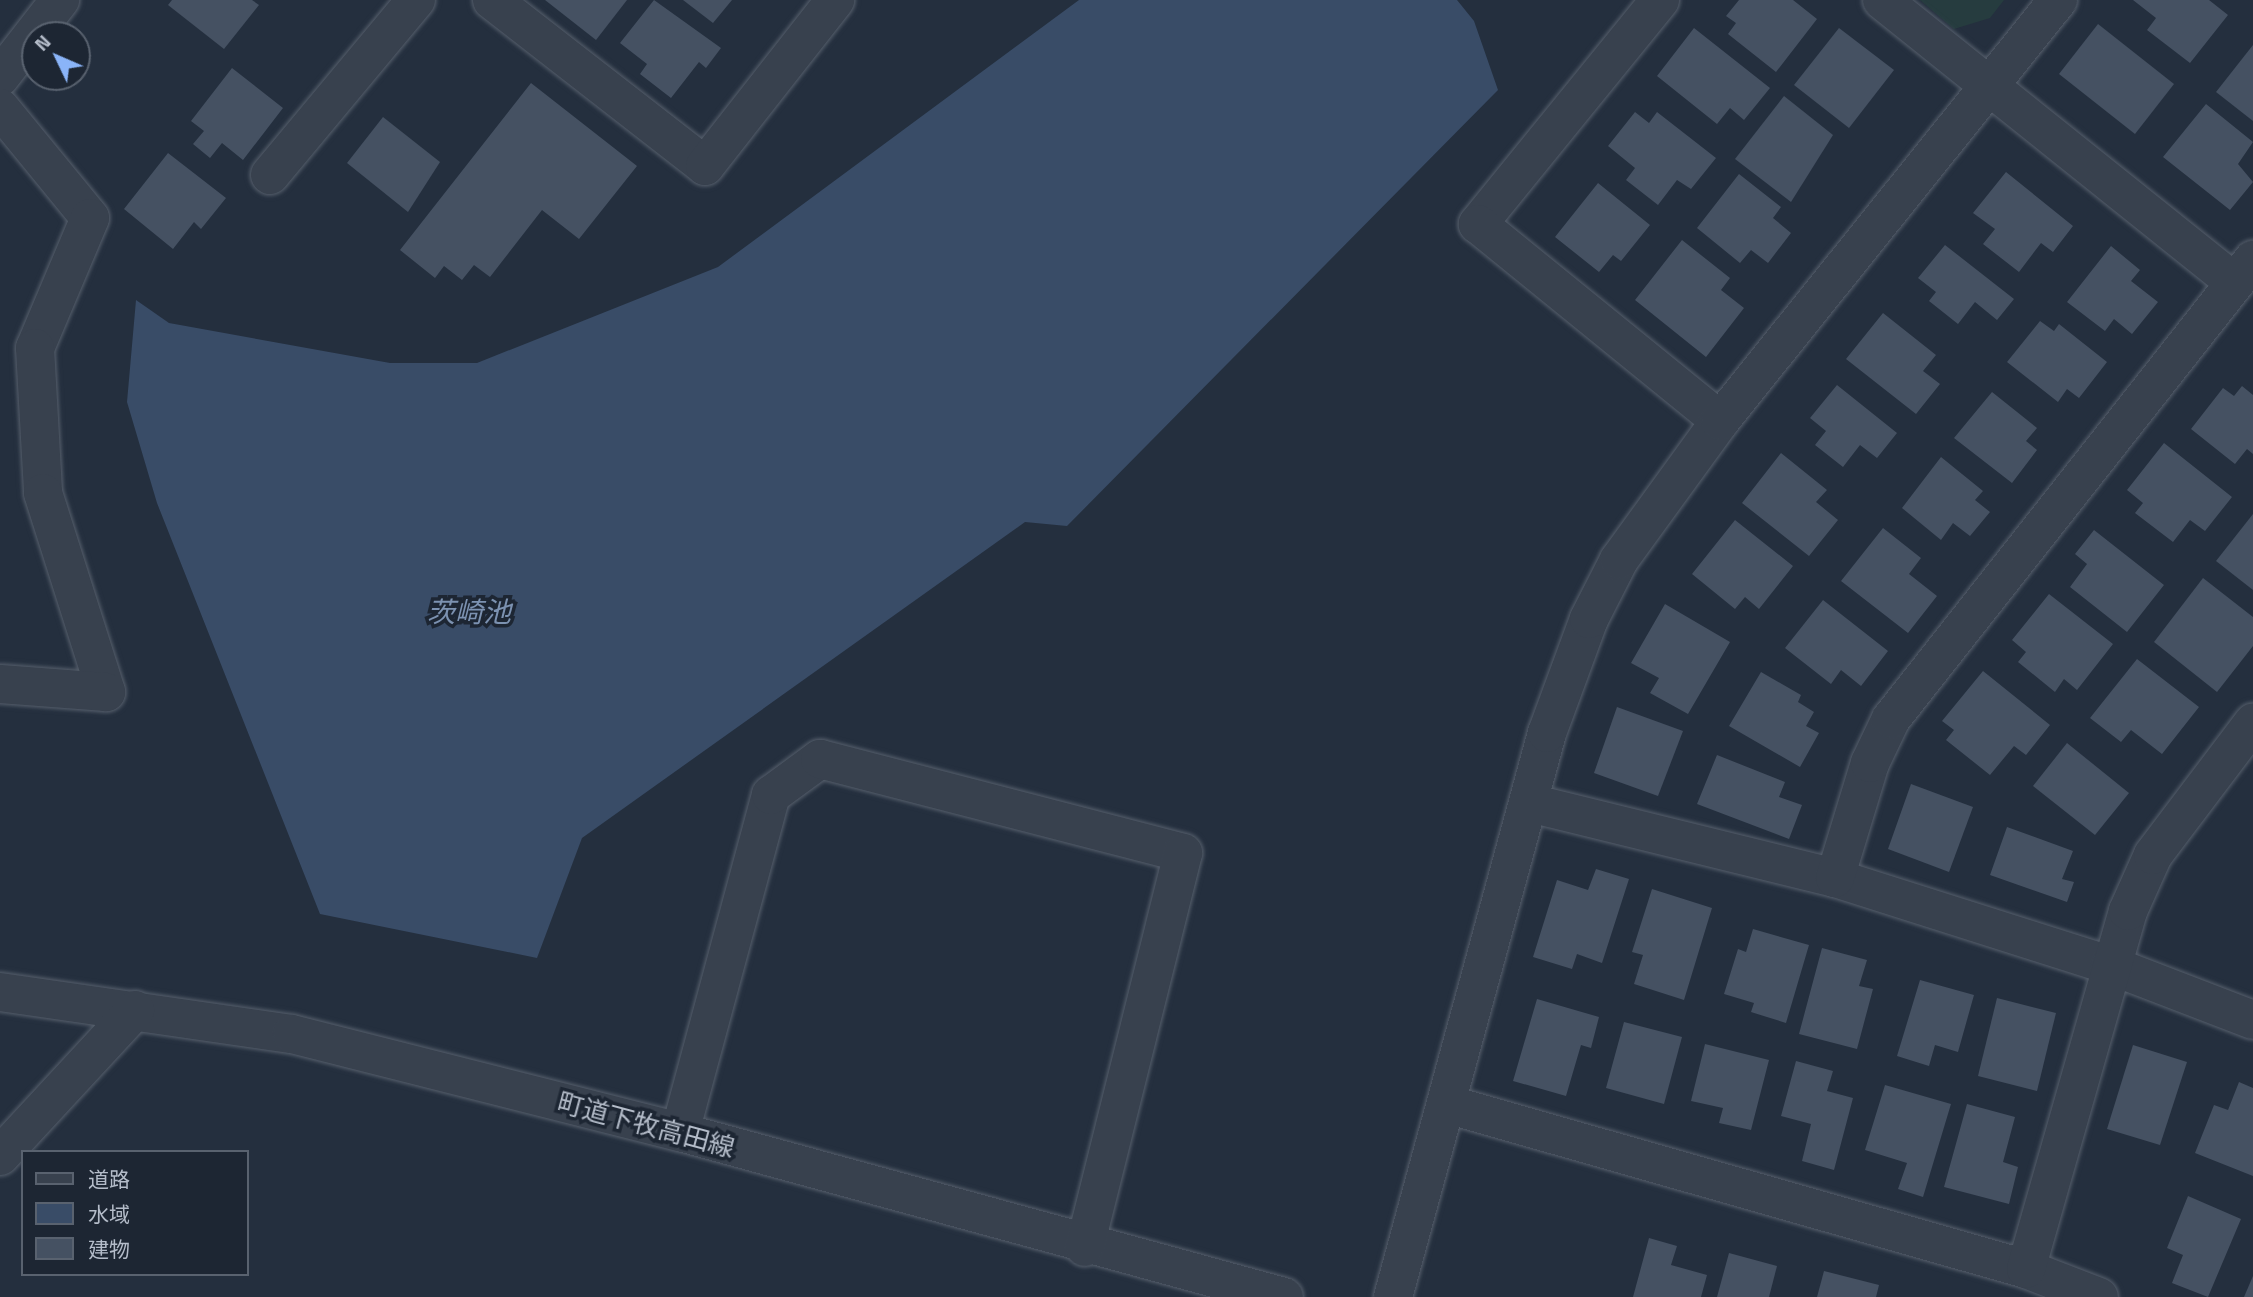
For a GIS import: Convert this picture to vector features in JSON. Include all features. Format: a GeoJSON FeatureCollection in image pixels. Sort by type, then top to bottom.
{"type":"FeatureCollection","features":[{"type":"Feature","properties":{"kind":"street"},"geometry":{"type":"LineString","coordinates":[[0,77],[60,0]]}},
{"type":"Feature","properties":{"kind":"street"},"geometry":{"type":"LineString","coordinates":[[270,175],[416,0]]}},
{"type":"Feature","properties":{"kind":"street"},"geometry":{"type":"LineString","coordinates":[[492,0],[705,166],[835,0]]}},
{"type":"Feature","properties":{"kind":"street"},"geometry":{"type":"LineString","coordinates":[[1660,0],[1478,224],[1720,421]]}},
{"type":"Feature","properties":{"kind":"street"},"geometry":{"type":"LineString","coordinates":[[1835,878],[1870,763],[1891,719],[2244,272],[1990,86],[1882,0]]}},
{"type":"Feature","properties":{"kind":"street"},"geometry":{"type":"LineString","coordinates":[[1393,1297],[1450,1105],[1530,803],[1589,619],[1619,560],[1720,421],[2057,0]]}},
{"type":"Feature","properties":{"kind":"street"},"geometry":{"type":"LineString","coordinates":[[0,108],[90,218],[35,348],[43,493],[106,692],[0,684]]}},
{"type":"Feature","properties":{"kind":"street"},"geometry":{"type":"LineString","coordinates":[[2026,1269],[2109,965],[2153,855],[2253,723]]}},
{"type":"Feature","properties":{"kind":"street"},"geometry":{"type":"LineString","coordinates":[[680,1132],[771,795],[820,759],[1183,853],[1085,1247]]}},
{"type":"Feature","properties":{"kind":"street"},"geometry":{"type":"LineString","coordinates":[[1530,803],[1835,878],[2109,965],[2253,1020]]}},
{"type":"Feature","properties":{"kind":"street","name":"町道下牧高田線"},"geometry":{"type":"LineString","coordinates":[[0,992],[292,1034],[680,1132],[1085,1247],[1284,1297]]}},
{"type":"Feature","properties":{"kind":"street"},"geometry":{"type":"LineString","coordinates":[[0,1156],[135,1010]]}},
{"type":"Feature","properties":{"kind":"street"},"geometry":{"type":"LineString","coordinates":[[1450,1105],[2026,1269],[2099,1297]]}},
{"type":"Feature","properties":{"kind":"green space"},"geometry":{"type":"Polygon","coordinates":[[[1920,0],[2004,0],[1990,18],[1954,29],[1920,0]]]}},
{"type":"Feature","properties":{"kind":"water","name":"茨崎池"},"geometry":{"type":"Polygon","coordinates":[[[1079,0],[1457,0],[1474,21],[1498,90],[1067,526],[1025,522],[582,838],[537,958],[320,914],[157,503],[127,402],[136,300],[169,323],[390,363],[477,363],[718,267],[1079,0]]]}},
{"type":"Feature","properties":{"kind":"building"},"geometry":{"type":"Polygon","coordinates":[[[172,0],[252,0],[259,5],[224,49],[168,5],[172,0]]]}},
{"type":"Feature","properties":{"kind":"building"},"geometry":{"type":"Polygon","coordinates":[[[545,0],[627,0],[596,40],[545,0]]]}},
{"type":"Feature","properties":{"kind":"building"},"geometry":{"type":"Polygon","coordinates":[[[654,0],[721,48],[706,68],[699,62],[671,98],[640,74],[647,64],[620,43],[654,0]]]}},
{"type":"Feature","properties":{"kind":"building"},"geometry":{"type":"Polygon","coordinates":[[[683,0],[732,0],[713,23],[683,0]]]}},
{"type":"Feature","properties":{"kind":"building"},"geometry":{"type":"Polygon","coordinates":[[[1739,0],[1793,0],[1817,19],[1776,72],[1728,34],[1736,23],[1726,16],[1739,0]]]}},
{"type":"Feature","properties":{"kind":"building"},"geometry":{"type":"Polygon","coordinates":[[[2133,0],[2209,0],[2228,15],[2190,63],[2147,30],[2156,18],[2133,0]]]}},
{"type":"Feature","properties":{"kind":"building"},"geometry":{"type":"Polygon","coordinates":[[[2098,24],[2174,84],[2135,134],[2059,74],[2098,24]]]}},
{"type":"Feature","properties":{"kind":"building"},"geometry":{"type":"Polygon","coordinates":[[[1694,28],[1770,88],[1744,120],[1730,108],[1717,124],[1657,76],[1694,28]]]}},
{"type":"Feature","properties":{"kind":"building"},"geometry":{"type":"Polygon","coordinates":[[[1839,28],[1894,70],[1849,128],[1794,85],[1839,28]]]}},
{"type":"Feature","properties":{"kind":"building"},"geometry":{"type":"Polygon","coordinates":[[[2253,45],[2253,121],[2216,92],[2253,45]]]}},
{"type":"Feature","properties":{"kind":"building"},"geometry":{"type":"Polygon","coordinates":[[[232,68],[283,108],[243,160],[222,143],[210,158],[193,144],[204,131],[191,121],[232,68]]]}},
{"type":"Feature","properties":{"kind":"building"},"geometry":{"type":"Polygon","coordinates":[[[531,83],[637,166],[579,239],[542,210],[490,277],[474,265],[462,280],[444,266],[435,278],[400,250],[531,83]]]}},
{"type":"Feature","properties":{"kind":"building"},"geometry":{"type":"Polygon","coordinates":[[[1784,96],[1833,135],[1791,202],[1735,159],[1784,96]]]}},
{"type":"Feature","properties":{"kind":"building"},"geometry":{"type":"Polygon","coordinates":[[[2206,104],[2253,142],[2238,164],[2253,182],[2230,210],[2163,157],[2206,104]]]}},
{"type":"Feature","properties":{"kind":"building"},"geometry":{"type":"Polygon","coordinates":[[[1635,112],[1649,123],[1657,112],[1716,158],[1691,189],[1677,180],[1658,205],[1626,180],[1635,168],[1608,146],[1635,112]]]}},
{"type":"Feature","properties":{"kind":"building"},"geometry":{"type":"Polygon","coordinates":[[[383,117],[440,162],[408,212],[347,163],[383,117]]]}},
{"type":"Feature","properties":{"kind":"building"},"geometry":{"type":"Polygon","coordinates":[[[168,153],[226,198],[201,229],[194,222],[173,249],[124,209],[168,153]]]}},
{"type":"Feature","properties":{"kind":"building"},"geometry":{"type":"Polygon","coordinates":[[[2006,172],[2073,226],[2053,252],[2041,243],[2019,272],[1983,244],[1995,229],[1973,213],[2006,172]]]}},
{"type":"Feature","properties":{"kind":"building"},"geometry":{"type":"Polygon","coordinates":[[[1739,174],[1781,207],[1773,218],[1791,233],[1768,263],[1751,250],[1740,263],[1697,228],[1739,174]]]}},
{"type":"Feature","properties":{"kind":"building"},"geometry":{"type":"Polygon","coordinates":[[[1598,183],[1650,225],[1621,261],[1613,255],[1599,272],[1555,237],[1598,183]]]}},
{"type":"Feature","properties":{"kind":"building"},"geometry":{"type":"Polygon","coordinates":[[[1682,240],[1730,278],[1721,290],[1744,308],[1706,357],[1635,300],[1682,240]]]}},
{"type":"Feature","properties":{"kind":"building"},"geometry":{"type":"Polygon","coordinates":[[[1945,245],[2014,299],[1997,320],[1975,302],[1958,324],[1929,301],[1936,292],[1918,278],[1945,245]]]}},
{"type":"Feature","properties":{"kind":"building"},"geometry":{"type":"Polygon","coordinates":[[[2111,246],[2140,270],[2131,281],[2158,302],[2132,334],[2114,319],[2105,331],[2067,302],[2111,246]]]}},
{"type":"Feature","properties":{"kind":"building"},"geometry":{"type":"Polygon","coordinates":[[[1883,313],[1936,355],[1923,371],[1940,384],[1916,414],[1846,359],[1883,313]]]}},
{"type":"Feature","properties":{"kind":"building"},"geometry":{"type":"Polygon","coordinates":[[[2040,321],[2054,331],[2059,324],[2107,362],[2079,398],[2067,389],[2058,402],[2007,362],[2040,321]]]}},
{"type":"Feature","properties":{"kind":"building"},"geometry":{"type":"Polygon","coordinates":[[[1837,385],[1897,433],[1877,458],[1860,445],[1843,467],[1815,445],[1826,431],[1810,418],[1837,385]]]}},
{"type":"Feature","properties":{"kind":"building"},"geometry":{"type":"Polygon","coordinates":[[[2242,386],[2253,395],[2253,454],[2247,449],[2235,464],[2191,429],[2223,388],[2234,396],[2242,386]]]}},
{"type":"Feature","properties":{"kind":"building"},"geometry":{"type":"Polygon","coordinates":[[[1992,392],[2037,428],[2026,441],[2037,450],[2012,483],[1954,438],[1992,392]]]}},
{"type":"Feature","properties":{"kind":"building"},"geometry":{"type":"Polygon","coordinates":[[[2164,443],[2232,497],[2205,531],[2190,520],[2173,542],[2135,513],[2143,503],[2127,490],[2164,443]]]}},
{"type":"Feature","properties":{"kind":"building"},"geometry":{"type":"Polygon","coordinates":[[[1781,453],[1827,490],[1816,502],[1838,520],[1809,556],[1742,503],[1781,453]]]}},
{"type":"Feature","properties":{"kind":"building"},"geometry":{"type":"Polygon","coordinates":[[[1941,457],[1983,491],[1975,500],[1990,512],[1970,536],[1953,523],[1941,540],[1902,508],[1941,457]]]}},
{"type":"Feature","properties":{"kind":"building"},"geometry":{"type":"Polygon","coordinates":[[[2253,514],[2253,590],[2216,561],[2253,514]]]}},
{"type":"Feature","properties":{"kind":"building"},"geometry":{"type":"Polygon","coordinates":[[[1735,520],[1793,566],[1759,609],[1745,597],[1735,609],[1692,574],[1735,520]]]}},
{"type":"Feature","properties":{"kind":"building"},"geometry":{"type":"Polygon","coordinates":[[[1883,528],[1921,558],[1909,574],[1937,596],[1908,633],[1841,581],[1883,528]]]}},
{"type":"Feature","properties":{"kind":"building"},"geometry":{"type":"Polygon","coordinates":[[[2094,530],[2164,585],[2127,632],[2070,587],[2087,564],[2075,554],[2094,530]]]}},
{"type":"Feature","properties":{"kind":"building"},"geometry":{"type":"Polygon","coordinates":[[[2203,578],[2253,617],[2253,646],[2217,692],[2154,642],[2203,578]]]}},
{"type":"Feature","properties":{"kind":"building"},"geometry":{"type":"Polygon","coordinates":[[[2049,594],[2113,644],[2077,690],[2064,679],[2055,692],[2018,662],[2026,652],[2012,640],[2049,594]]]}},
{"type":"Feature","properties":{"kind":"building"},"geometry":{"type":"Polygon","coordinates":[[[1823,600],[1888,651],[1861,686],[1841,670],[1831,684],[1785,648],[1823,600]]]}},
{"type":"Feature","properties":{"kind":"building"},"geometry":{"type":"Polygon","coordinates":[[[1665,604],[1730,642],[1688,714],[1650,693],[1659,678],[1631,663],[1665,604]]]}},
{"type":"Feature","properties":{"kind":"building"},"geometry":{"type":"Polygon","coordinates":[[[2137,659],[2199,707],[2162,754],[2131,730],[2121,742],[2090,718],[2137,659]]]}},
{"type":"Feature","properties":{"kind":"building"},"geometry":{"type":"Polygon","coordinates":[[[1983,671],[2050,725],[2026,755],[2014,746],[1990,775],[1946,740],[1954,730],[1942,721],[1983,671]]]}},
{"type":"Feature","properties":{"kind":"building"},"geometry":{"type":"Polygon","coordinates":[[[1761,672],[1801,695],[1798,702],[1814,712],[1806,726],[1819,733],[1800,767],[1729,726],[1761,672]]]}},
{"type":"Feature","properties":{"kind":"building"},"geometry":{"type":"Polygon","coordinates":[[[1617,707],[1683,731],[1658,796],[1594,773],[1617,707]]]}},
{"type":"Feature","properties":{"kind":"building"},"geometry":{"type":"Polygon","coordinates":[[[2067,743],[2129,793],[2095,835],[2033,786],[2067,743]]]}},
{"type":"Feature","properties":{"kind":"building"},"geometry":{"type":"Polygon","coordinates":[[[1717,755],[1785,782],[1779,797],[1802,805],[1789,839],[1697,804],[1717,755]]]}},
{"type":"Feature","properties":{"kind":"building"},"geometry":{"type":"Polygon","coordinates":[[[1911,784],[1973,807],[1949,872],[1888,849],[1911,784]]]}},
{"type":"Feature","properties":{"kind":"building"},"geometry":{"type":"Polygon","coordinates":[[[2007,827],[2073,851],[2062,879],[2074,882],[2067,902],[1990,875],[2007,827]]]}},
{"type":"Feature","properties":{"kind":"building"},"geometry":{"type":"Polygon","coordinates":[[[1596,869],[1629,879],[1602,963],[1577,954],[1572,969],[1533,957],[1557,880],[1588,890],[1596,869]]]}},
{"type":"Feature","properties":{"kind":"building"},"geometry":{"type":"Polygon","coordinates":[[[1652,889],[1712,908],[1684,1000],[1634,984],[1643,955],[1632,952],[1652,889]]]}},
{"type":"Feature","properties":{"kind":"building"},"geometry":{"type":"Polygon","coordinates":[[[1753,929],[1809,945],[1786,1023],[1751,1012],[1754,1003],[1724,994],[1738,949],[1746,952],[1753,929]]]}},
{"type":"Feature","properties":{"kind":"building"},"geometry":{"type":"Polygon","coordinates":[[[1822,948],[1867,960],[1859,986],[1873,989],[1857,1049],[1799,1034],[1822,948]]]}},
{"type":"Feature","properties":{"kind":"building"},"geometry":{"type":"Polygon","coordinates":[[[1920,980],[1974,995],[1958,1052],[1935,1045],[1929,1066],[1897,1056],[1920,980]]]}},
{"type":"Feature","properties":{"kind":"building"},"geometry":{"type":"Polygon","coordinates":[[[1997,998],[2056,1013],[2037,1091],[1978,1076],[1997,998]]]}},
{"type":"Feature","properties":{"kind":"building"},"geometry":{"type":"Polygon","coordinates":[[[1537,999],[1599,1017],[1591,1048],[1581,1045],[1566,1096],[1513,1081],[1537,999]]]}},
{"type":"Feature","properties":{"kind":"building"},"geometry":{"type":"Polygon","coordinates":[[[1624,1022],[1682,1037],[1664,1104],[1606,1088],[1624,1022]]]}},
{"type":"Feature","properties":{"kind":"building"},"geometry":{"type":"Polygon","coordinates":[[[1705,1044],[1769,1060],[1751,1130],[1719,1123],[1723,1108],[1691,1101],[1705,1044]]]}},
{"type":"Feature","properties":{"kind":"building"},"geometry":{"type":"Polygon","coordinates":[[[2133,1045],[2187,1062],[2160,1145],[2107,1129],[2133,1045]]]}},
{"type":"Feature","properties":{"kind":"building"},"geometry":{"type":"Polygon","coordinates":[[[1796,1061],[1833,1071],[1827,1091],[1853,1098],[1834,1170],[1802,1161],[1811,1124],[1781,1116],[1796,1061]]]}},
{"type":"Feature","properties":{"kind":"building"},"geometry":{"type":"Polygon","coordinates":[[[2239,1082],[2253,1088],[2253,1176],[2195,1153],[2214,1105],[2228,1110],[2239,1082]]]}},
{"type":"Feature","properties":{"kind":"building"},"geometry":{"type":"Polygon","coordinates":[[[1885,1085],[1951,1104],[1923,1197],[1898,1189],[1907,1163],[1865,1150],[1885,1085]]]}},
{"type":"Feature","properties":{"kind":"building"},"geometry":{"type":"Polygon","coordinates":[[[1967,1104],[2015,1117],[2003,1162],[2018,1167],[2009,1204],[1944,1187],[1967,1104]]]}},
{"type":"Feature","properties":{"kind":"building"},"geometry":{"type":"Polygon","coordinates":[[[2188,1196],[2241,1219],[2208,1297],[2172,1283],[2183,1255],[2167,1248],[2188,1196]]]}},
{"type":"Feature","properties":{"kind":"building"},"geometry":{"type":"Polygon","coordinates":[[[1649,1238],[1677,1246],[1671,1265],[1707,1275],[1701,1297],[1633,1297],[1649,1238]]]}},
{"type":"Feature","properties":{"kind":"building"},"geometry":{"type":"Polygon","coordinates":[[[1729,1253],[1777,1266],[1769,1297],[1717,1297],[1729,1253]]]}},
{"type":"Feature","properties":{"kind":"building"},"geometry":{"type":"Polygon","coordinates":[[[1824,1271],[1879,1285],[1876,1297],[1817,1297],[1824,1271]]]}},
{"type":"Feature","properties":{"kind":"building"},"geometry":{"type":"Polygon","coordinates":[[[2253,1276],[2253,1297],[2244,1297],[2253,1276]]]}}]}
